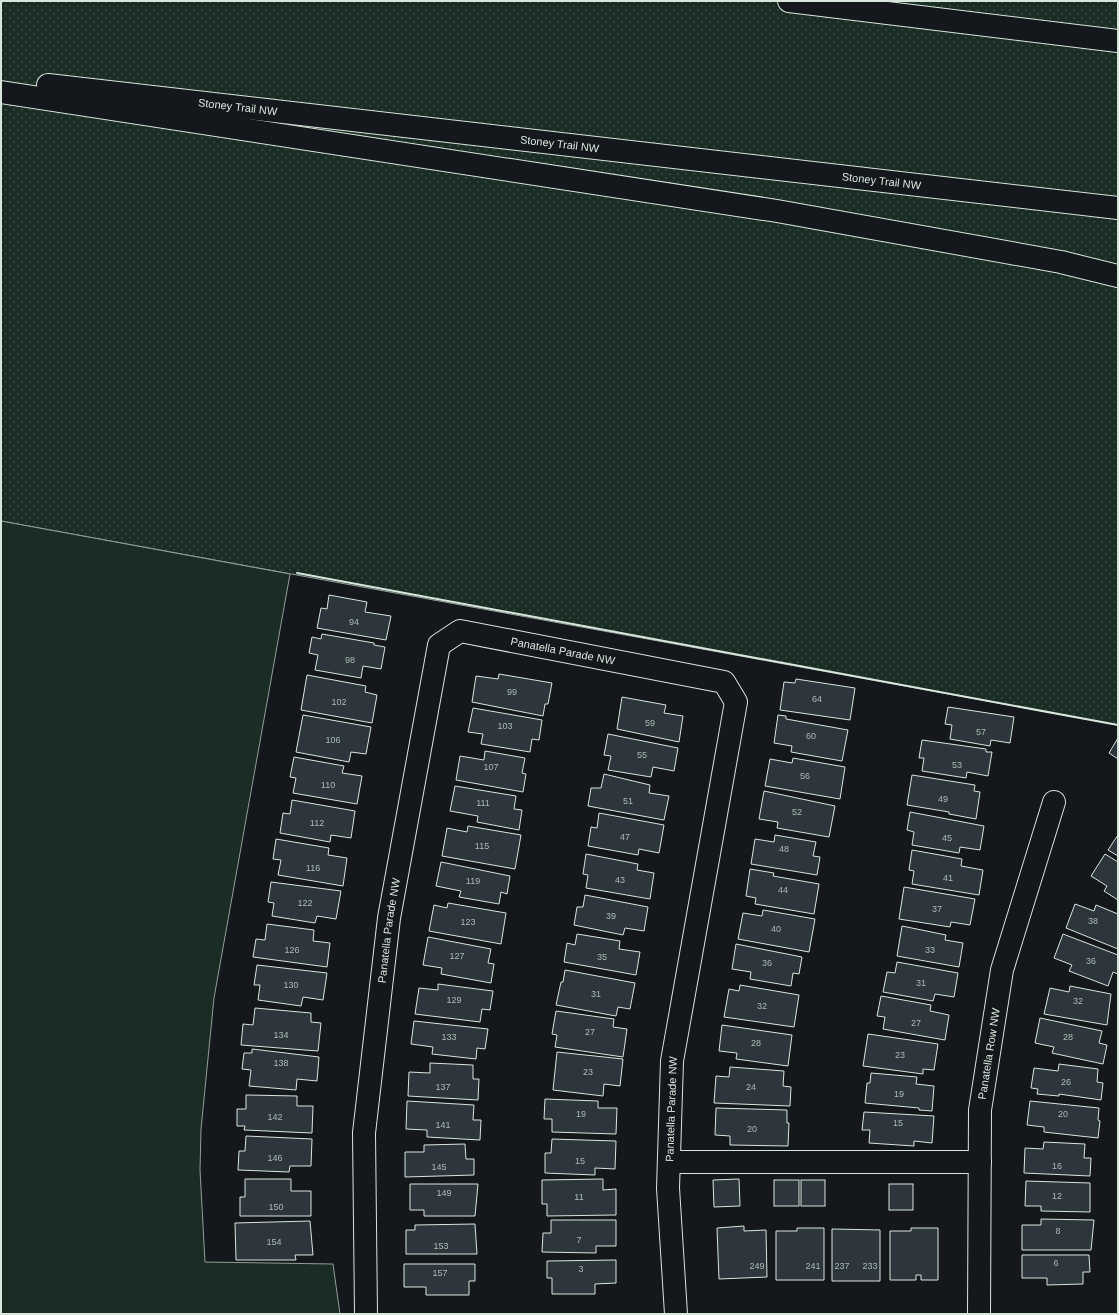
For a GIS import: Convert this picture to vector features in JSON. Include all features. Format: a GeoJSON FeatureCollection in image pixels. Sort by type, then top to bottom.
{"type":"FeatureCollection","features":[{"type":"Feature","properties":{"kind":"main road"},"geometry":{"type":"LineString","coordinates":[[789,1],[1118,41]]}},
{"type":"Feature","properties":{"kind":"main road","name":"Stoney Trail NW"},"geometry":{"type":"LineString","coordinates":[[1,80],[1118,208]]}},
{"type":"Feature","properties":{"kind":"main road"},"geometry":{"type":"LineString","coordinates":[[1,92],[777,211],[1054,261],[1118,276]]}},
{"type":"Feature","properties":{"kind":"main road","name":"Panatella Parade NW"},"geometry":{"type":"LineString","coordinates":[[366,1314],[364,1133],[389,918],[439,645],[460,631],[724,682],[736,702],[672,1061],[668,1188],[676,1314]]}},
{"type":"Feature","properties":{"kind":"main road","name":"Panatella Row NW"},"geometry":{"type":"LineString","coordinates":[[979,1314],[980,1110],[1002,970],[1054,802]]}},
{"type":"Feature","properties":{"kind":"main road"},"geometry":{"type":"LineString","coordinates":[[669,1162],[980,1162]]}},
{"type":"Feature","properties":{"kind":"green space"},"geometry":{"type":"Polygon","coordinates":[[[1,1],[1118,1],[1118,725],[1,521],[1,1]]]}},
{"type":"Feature","properties":{"kind":"green space"},"geometry":{"type":"Polygon","coordinates":[[[1,521],[290,574],[214,998],[201,1129],[200,1170],[205,1262],[333,1264],[340,1314],[1,1314],[1,521]]]}},
{"type":"Feature","properties":{"kind":"building"},"geometry":{"type":"Polygon","coordinates":[[[329,595],[367,602],[365,612],[391,616],[386,640],[317,628],[321,608],[327,609],[329,595]]]}},
{"type":"Feature","properties":{"kind":"building"},"geometry":{"type":"Polygon","coordinates":[[[322,634],[374,643],[374,645],[385,647],[381,669],[363,666],[361,678],[315,670],[318,655],[309,653],[312,637],[321,639],[322,634]]]}},
{"type":"Feature","properties":{"kind":"building"},"geometry":{"type":"Polygon","coordinates":[[[499,674],[552,683],[548,704],[545,704],[543,716],[472,702],[476,676],[498,679],[499,674]]]}},
{"type":"Feature","properties":{"kind":"building"},"geometry":{"type":"Polygon","coordinates":[[[307,675],[366,686],[365,692],[377,695],[372,723],[301,710],[307,675]]]}},
{"type":"Feature","properties":{"kind":"building"},"geometry":{"type":"Polygon","coordinates":[[[796,679],[855,688],[850,720],[780,710],[784,682],[795,683],[796,679]]]}},
{"type":"Feature","properties":{"kind":"building"},"geometry":{"type":"Polygon","coordinates":[[[622,697],[666,705],[664,713],[683,716],[679,742],[617,729],[622,697]]]}},
{"type":"Feature","properties":{"kind":"building"},"geometry":{"type":"Polygon","coordinates":[[[948,707],[1014,717],[1010,743],[991,740],[990,746],[950,739],[952,725],[945,724],[948,707]]]}},
{"type":"Feature","properties":{"kind":"building"},"geometry":{"type":"Polygon","coordinates":[[[473,708],[542,720],[539,740],[532,739],[530,752],[481,744],[483,734],[468,732],[473,708]]]}},
{"type":"Feature","properties":{"kind":"building"},"geometry":{"type":"Polygon","coordinates":[[[303,715],[371,727],[366,754],[351,752],[349,762],[296,752],[303,715]]]}},
{"type":"Feature","properties":{"kind":"building"},"geometry":{"type":"Polygon","coordinates":[[[778,715],[786,716],[786,719],[848,730],[842,761],[791,752],[792,746],[774,743],[778,715]]]}},
{"type":"Feature","properties":{"kind":"building"},"geometry":{"type":"Polygon","coordinates":[[[608,734],[678,748],[674,771],[653,767],[651,777],[608,770],[611,756],[604,755],[608,734]]]}},
{"type":"Feature","properties":{"kind":"building"},"geometry":{"type":"Polygon","coordinates":[[[1118,738],[1118,759],[1109,753],[1118,738]]]}},
{"type":"Feature","properties":{"kind":"building"},"geometry":{"type":"Polygon","coordinates":[[[922,740],[986,749],[986,752],[992,752],[988,776],[967,772],[966,778],[922,771],[924,758],[919,758],[922,740]]]}},
{"type":"Feature","properties":{"kind":"building"},"geometry":{"type":"Polygon","coordinates":[[[485,751],[525,758],[522,773],[526,774],[523,792],[456,780],[460,756],[484,760],[485,751]]]}},
{"type":"Feature","properties":{"kind":"building"},"geometry":{"type":"Polygon","coordinates":[[[294,757],[344,766],[342,773],[362,776],[357,804],[293,793],[296,778],[290,777],[294,757]]]}},
{"type":"Feature","properties":{"kind":"building"},"geometry":{"type":"Polygon","coordinates":[[[793,758],[845,767],[840,799],[765,786],[770,759],[792,763],[793,758]]]}},
{"type":"Feature","properties":{"kind":"building"},"geometry":{"type":"Polygon","coordinates":[[[604,774],[650,785],[649,793],[669,796],[664,820],[588,806],[591,788],[601,788],[604,774]]]}},
{"type":"Feature","properties":{"kind":"building"},"geometry":{"type":"Polygon","coordinates":[[[912,775],[975,785],[974,791],[980,792],[976,819],[949,814],[949,812],[907,805],[912,775]]]}},
{"type":"Feature","properties":{"kind":"building"},"geometry":{"type":"Polygon","coordinates":[[[455,786],[516,796],[514,809],[522,810],[519,830],[477,822],[478,816],[450,811],[455,786]]]}},
{"type":"Feature","properties":{"kind":"building"},"geometry":{"type":"Polygon","coordinates":[[[764,791],[835,806],[829,837],[777,828],[778,822],[759,819],[764,791]]]}},
{"type":"Feature","properties":{"kind":"building"},"geometry":{"type":"Polygon","coordinates":[[[292,800],[355,811],[351,838],[331,835],[330,842],[280,833],[283,813],[290,814],[292,800]]]}},
{"type":"Feature","properties":{"kind":"building"},"geometry":{"type":"Polygon","coordinates":[[[910,812],[984,826],[980,850],[960,847],[959,853],[912,845],[914,832],[907,830],[910,812]]]}},
{"type":"Feature","properties":{"kind":"building"},"geometry":{"type":"Polygon","coordinates":[[[599,813],[664,825],[659,853],[639,849],[638,855],[588,846],[591,827],[597,828],[599,813]]]}},
{"type":"Feature","properties":{"kind":"building"},"geometry":{"type":"Polygon","coordinates":[[[468,826],[521,835],[515,869],[442,856],[447,828],[467,832],[468,826]]]}},
{"type":"Feature","properties":{"kind":"building"},"geometry":{"type":"Polygon","coordinates":[[[775,835],[816,842],[813,856],[820,857],[817,875],[751,864],[755,839],[774,842],[775,835]]]}},
{"type":"Feature","properties":{"kind":"building"},"geometry":{"type":"Polygon","coordinates":[[[1118,835],[1118,856],[1108,850],[1118,835]]]}},
{"type":"Feature","properties":{"kind":"building"},"geometry":{"type":"Polygon","coordinates":[[[276,839],[329,848],[328,855],[347,858],[343,886],[278,875],[281,860],[273,859],[276,839]]]}},
{"type":"Feature","properties":{"kind":"building"},"geometry":{"type":"Polygon","coordinates":[[[912,850],[962,859],[961,866],[983,870],[979,895],[912,884],[914,871],[909,870],[912,850]]]}},
{"type":"Feature","properties":{"kind":"building"},"geometry":{"type":"Polygon","coordinates":[[[586,854],[638,864],[637,870],[654,873],[650,899],[586,888],[588,875],[583,874],[586,854]]]}},
{"type":"Feature","properties":{"kind":"building"},"geometry":{"type":"Polygon","coordinates":[[[1105,854],[1118,862],[1118,900],[1104,891],[1107,886],[1091,876],[1105,854]]]}},
{"type":"Feature","properties":{"kind":"building"},"geometry":{"type":"Polygon","coordinates":[[[441,862],[510,876],[507,894],[501,892],[499,904],[459,897],[461,891],[436,886],[441,862]]]}},
{"type":"Feature","properties":{"kind":"building"},"geometry":{"type":"Polygon","coordinates":[[[750,869],[774,873],[773,876],[819,884],[814,914],[755,904],[756,898],[746,896],[750,869]]]}},
{"type":"Feature","properties":{"kind":"building"},"geometry":{"type":"Polygon","coordinates":[[[271,882],[341,891],[336,919],[317,916],[315,923],[272,916],[274,903],[268,902],[271,882]]]}},
{"type":"Feature","properties":{"kind":"building"},"geometry":{"type":"Polygon","coordinates":[[[904,887],[975,899],[970,925],[951,922],[950,927],[899,919],[904,887]]]}},
{"type":"Feature","properties":{"kind":"building"},"geometry":{"type":"Polygon","coordinates":[[[585,895],[648,907],[644,931],[625,928],[623,935],[574,925],[577,907],[583,907],[585,895]]]}},
{"type":"Feature","properties":{"kind":"building"},"geometry":{"type":"Polygon","coordinates":[[[448,903],[506,913],[501,944],[429,931],[434,905],[447,908],[448,903]]]}},
{"type":"Feature","properties":{"kind":"building"},"geometry":{"type":"Polygon","coordinates":[[[1075,904],[1094,911],[1096,905],[1118,914],[1118,949],[1066,928],[1075,904]]]}},
{"type":"Feature","properties":{"kind":"building"},"geometry":{"type":"Polygon","coordinates":[[[763,910],[815,919],[809,952],[738,939],[743,913],[762,916],[763,910]]]}},
{"type":"Feature","properties":{"kind":"building"},"geometry":{"type":"Polygon","coordinates":[[[267,924],[314,930],[313,941],[330,943],[327,967],[253,957],[256,939],[265,940],[267,924]]]}},
{"type":"Feature","properties":{"kind":"building"},"geometry":{"type":"Polygon","coordinates":[[[902,926],[946,935],[945,940],[963,943],[959,967],[897,956],[902,926]]]}},
{"type":"Feature","properties":{"kind":"building"},"geometry":{"type":"Polygon","coordinates":[[[577,934],[620,941],[619,949],[640,952],[636,975],[564,962],[567,943],[575,945],[577,934]]]}},
{"type":"Feature","properties":{"kind":"building"},"geometry":{"type":"Polygon","coordinates":[[[1063,934],[1118,955],[1118,974],[1113,972],[1108,986],[1069,971],[1072,965],[1054,958],[1063,934]]]}},
{"type":"Feature","properties":{"kind":"building"},"geometry":{"type":"Polygon","coordinates":[[[428,937],[491,949],[488,963],[494,964],[491,983],[441,974],[442,968],[423,965],[428,937]]]}},
{"type":"Feature","properties":{"kind":"building"},"geometry":{"type":"Polygon","coordinates":[[[736,944],[802,957],[799,974],[793,973],[791,986],[750,979],[751,972],[732,969],[736,944]]]}},
{"type":"Feature","properties":{"kind":"building"},"geometry":{"type":"Polygon","coordinates":[[[897,962],[958,973],[954,997],[935,994],[933,1001],[883,992],[887,972],[895,973],[897,962]]]}},
{"type":"Feature","properties":{"kind":"building"},"geometry":{"type":"Polygon","coordinates":[[[257,965],[327,973],[323,1000],[303,997],[301,1006],[258,1000],[260,985],[254,985],[257,965]]]}},
{"type":"Feature","properties":{"kind":"building"},"geometry":{"type":"Polygon","coordinates":[[[565,970],[635,983],[630,1009],[618,1007],[616,1016],[556,1005],[565,970]]]}},
{"type":"Feature","properties":{"kind":"building"},"geometry":{"type":"Polygon","coordinates":[[[438,984],[493,991],[490,1010],[482,1009],[480,1022],[415,1014],[419,988],[438,990],[438,984]]]}},
{"type":"Feature","properties":{"kind":"building"},"geometry":{"type":"Polygon","coordinates":[[[740,985],[799,995],[794,1027],[724,1017],[729,989],[739,991],[740,985]]]}},
{"type":"Feature","properties":{"kind":"building"},"geometry":{"type":"Polygon","coordinates":[[[1070,986],[1111,994],[1107,1025],[1044,1014],[1050,988],[1069,992],[1070,986]]]}},
{"type":"Feature","properties":{"kind":"building"},"geometry":{"type":"Polygon","coordinates":[[[881,996],[931,1005],[930,1011],[949,1015],[945,1040],[883,1029],[885,1017],[877,1016],[881,996]]]}},
{"type":"Feature","properties":{"kind":"building"},"geometry":{"type":"Polygon","coordinates":[[[255,1008],[311,1013],[311,1022],[321,1023],[318,1051],[241,1045],[243,1024],[253,1025],[255,1008]]]}},
{"type":"Feature","properties":{"kind":"building"},"geometry":{"type":"Polygon","coordinates":[[[556,1011],[614,1019],[613,1027],[627,1029],[623,1057],[555,1047],[557,1035],[552,1034],[556,1011]]]}},
{"type":"Feature","properties":{"kind":"building"},"geometry":{"type":"Polygon","coordinates":[[[1040,1018],[1102,1031],[1099,1043],[1107,1045],[1103,1064],[1052,1053],[1054,1047],[1035,1043],[1040,1018]]]}},
{"type":"Feature","properties":{"kind":"building"},"geometry":{"type":"Polygon","coordinates":[[[414,1021],[488,1029],[485,1049],[477,1048],[476,1059],[432,1054],[433,1047],[411,1044],[414,1021]]]}},
{"type":"Feature","properties":{"kind":"building"},"geometry":{"type":"Polygon","coordinates":[[[722,1025],[792,1035],[788,1066],[736,1059],[737,1053],[719,1051],[722,1025]]]}},
{"type":"Feature","properties":{"kind":"building"},"geometry":{"type":"Polygon","coordinates":[[[868,1034],[938,1044],[934,1070],[923,1069],[923,1074],[863,1066],[868,1034]]]}},
{"type":"Feature","properties":{"kind":"building"},"geometry":{"type":"Polygon","coordinates":[[[252,1049],[319,1057],[317,1081],[297,1079],[296,1090],[249,1086],[251,1070],[242,1069],[244,1053],[252,1053],[252,1049]]]}},
{"type":"Feature","properties":{"kind":"building"},"geometry":{"type":"Polygon","coordinates":[[[557,1052],[623,1059],[620,1086],[604,1084],[603,1096],[553,1090],[557,1052]]]}},
{"type":"Feature","properties":{"kind":"building"},"geometry":{"type":"Polygon","coordinates":[[[430,1063],[473,1065],[473,1079],[479,1079],[478,1100],[408,1096],[409,1072],[430,1073],[430,1063]]]}},
{"type":"Feature","properties":{"kind":"building"},"geometry":{"type":"Polygon","coordinates":[[[1059,1064],[1098,1069],[1097,1082],[1103,1083],[1101,1100],[1059,1094],[1059,1096],[1037,1094],[1038,1089],[1031,1088],[1034,1068],[1058,1071],[1059,1064]]]}},
{"type":"Feature","properties":{"kind":"building"},"geometry":{"type":"Polygon","coordinates":[[[730,1067],[784,1071],[783,1086],[791,1087],[790,1106],[714,1103],[716,1076],[729,1077],[730,1067]]]}},
{"type":"Feature","properties":{"kind":"building"},"geometry":{"type":"Polygon","coordinates":[[[871,1073],[917,1077],[916,1084],[934,1086],[932,1111],[919,1110],[919,1108],[865,1103],[867,1083],[870,1083],[871,1073]]]}},
{"type":"Feature","properties":{"kind":"building"},"geometry":{"type":"Polygon","coordinates":[[[246,1095],[297,1096],[297,1106],[313,1106],[312,1133],[244,1130],[245,1126],[237,1126],[237,1109],[246,1109],[246,1095]]]}},
{"type":"Feature","properties":{"kind":"building"},"geometry":{"type":"Polygon","coordinates":[[[545,1099],[598,1101],[598,1108],[617,1108],[616,1134],[552,1132],[552,1119],[544,1119],[545,1099]]]}},
{"type":"Feature","properties":{"kind":"building"},"geometry":{"type":"Polygon","coordinates":[[[407,1101],[474,1105],[473,1120],[481,1120],[480,1140],[427,1137],[427,1130],[406,1129],[407,1101]]]}},
{"type":"Feature","properties":{"kind":"building"},"geometry":{"type":"Polygon","coordinates":[[[1030,1101],[1099,1108],[1098,1120],[1100,1121],[1098,1138],[1044,1132],[1044,1127],[1027,1125],[1030,1101]]]}},
{"type":"Feature","properties":{"kind":"building"},"geometry":{"type":"Polygon","coordinates":[[[716,1108],[787,1110],[787,1123],[789,1123],[788,1146],[730,1145],[730,1136],[715,1135],[716,1108]]]}},
{"type":"Feature","properties":{"kind":"building"},"geometry":{"type":"Polygon","coordinates":[[[864,1112],[934,1116],[932,1143],[914,1141],[914,1146],[869,1143],[870,1130],[862,1130],[864,1112]]]}},
{"type":"Feature","properties":{"kind":"building"},"geometry":{"type":"Polygon","coordinates":[[[246,1136],[312,1139],[311,1166],[290,1166],[289,1172],[238,1170],[239,1151],[245,1151],[246,1136]]]}},
{"type":"Feature","properties":{"kind":"building"},"geometry":{"type":"Polygon","coordinates":[[[552,1139],[616,1141],[615,1169],[595,1168],[595,1175],[545,1173],[545,1153],[551,1153],[552,1139]]]}},
{"type":"Feature","properties":{"kind":"building"},"geometry":{"type":"Polygon","coordinates":[[[1044,1142],[1085,1144],[1084,1158],[1091,1158],[1090,1176],[1024,1173],[1025,1148],[1043,1149],[1044,1142]]]}},
{"type":"Feature","properties":{"kind":"building"},"geometry":{"type":"Polygon","coordinates":[[[465,1144],[466,1159],[474,1159],[474,1175],[405,1177],[405,1152],[424,1152],[424,1145],[465,1144]]]}},
{"type":"Feature","properties":{"kind":"building"},"geometry":{"type":"Polygon","coordinates":[[[245,1179],[291,1179],[291,1191],[311,1191],[311,1216],[240,1216],[240,1197],[245,1197],[245,1179]]]}},
{"type":"Feature","properties":{"kind":"building"},"geometry":{"type":"Polygon","coordinates":[[[603,1179],[603,1190],[616,1189],[616,1215],[547,1216],[547,1204],[542,1204],[542,1180],[603,1179]]]}},
{"type":"Feature","properties":{"kind":"building"},"geometry":{"type":"Polygon","coordinates":[[[739,1179],[740,1206],[714,1207],[713,1180],[739,1179]]]}},
{"type":"Feature","properties":{"kind":"building"},"geometry":{"type":"Polygon","coordinates":[[[774,1180],[799,1180],[799,1206],[774,1206],[774,1180]]]}},
{"type":"Feature","properties":{"kind":"building"},"geometry":{"type":"Polygon","coordinates":[[[801,1180],[825,1180],[825,1206],[801,1206],[801,1180]]]}},
{"type":"Feature","properties":{"kind":"building"},"geometry":{"type":"Polygon","coordinates":[[[1026,1181],[1090,1183],[1090,1212],[1041,1211],[1041,1206],[1025,1206],[1026,1181]]]}},
{"type":"Feature","properties":{"kind":"building"},"geometry":{"type":"Polygon","coordinates":[[[410,1184],[478,1184],[475,1216],[424,1216],[424,1210],[410,1210],[410,1184]]]}},
{"type":"Feature","properties":{"kind":"building"},"geometry":{"type":"Polygon","coordinates":[[[889,1184],[913,1184],[913,1210],[889,1210],[889,1184]]]}},
{"type":"Feature","properties":{"kind":"building"},"geometry":{"type":"Polygon","coordinates":[[[1041,1219],[1094,1220],[1091,1250],[1022,1250],[1022,1225],[1041,1225],[1041,1219]]]}},
{"type":"Feature","properties":{"kind":"building"},"geometry":{"type":"Polygon","coordinates":[[[551,1220],[616,1220],[616,1246],[596,1246],[596,1253],[542,1252],[543,1233],[551,1233],[551,1220]]]}},
{"type":"Feature","properties":{"kind":"building"},"geometry":{"type":"Polygon","coordinates":[[[310,1221],[313,1255],[295,1255],[296,1260],[236,1260],[235,1223],[310,1221]]]}},
{"type":"Feature","properties":{"kind":"building"},"geometry":{"type":"Polygon","coordinates":[[[475,1224],[477,1254],[406,1254],[406,1230],[415,1230],[415,1225],[475,1224]]]}},
{"type":"Feature","properties":{"kind":"building"},"geometry":{"type":"Polygon","coordinates":[[[744,1226],[744,1231],[766,1230],[767,1277],[719,1279],[717,1228],[744,1226]]]}},
{"type":"Feature","properties":{"kind":"building"},"geometry":{"type":"Polygon","coordinates":[[[797,1228],[824,1228],[824,1280],[776,1280],[776,1231],[797,1231],[797,1228]]]}},
{"type":"Feature","properties":{"kind":"building"},"geometry":{"type":"Polygon","coordinates":[[[911,1228],[938,1228],[938,1280],[921,1280],[921,1275],[916,1275],[916,1280],[890,1280],[890,1231],[911,1231],[911,1228]]]}},
{"type":"Feature","properties":{"kind":"building"},"geometry":{"type":"Polygon","coordinates":[[[832,1229],[880,1230],[880,1281],[832,1281],[832,1229]]]}},
{"type":"Feature","properties":{"kind":"building"},"geometry":{"type":"Polygon","coordinates":[[[1022,1255],[1089,1255],[1090,1272],[1083,1272],[1083,1284],[1047,1285],[1047,1278],[1022,1278],[1022,1255]]]}},
{"type":"Feature","properties":{"kind":"building"},"geometry":{"type":"Polygon","coordinates":[[[616,1260],[616,1283],[595,1284],[595,1294],[552,1294],[552,1278],[547,1278],[547,1261],[616,1260]]]}},
{"type":"Feature","properties":{"kind":"building"},"geometry":{"type":"Polygon","coordinates":[[[404,1264],[475,1264],[475,1281],[469,1281],[469,1295],[426,1295],[426,1287],[404,1287],[404,1264]]]}},
{"type":"Feature","properties":{"kind":"wall"},"geometry":{"type":"LineString","coordinates":[[297,573],[1118,725]]}}]}
